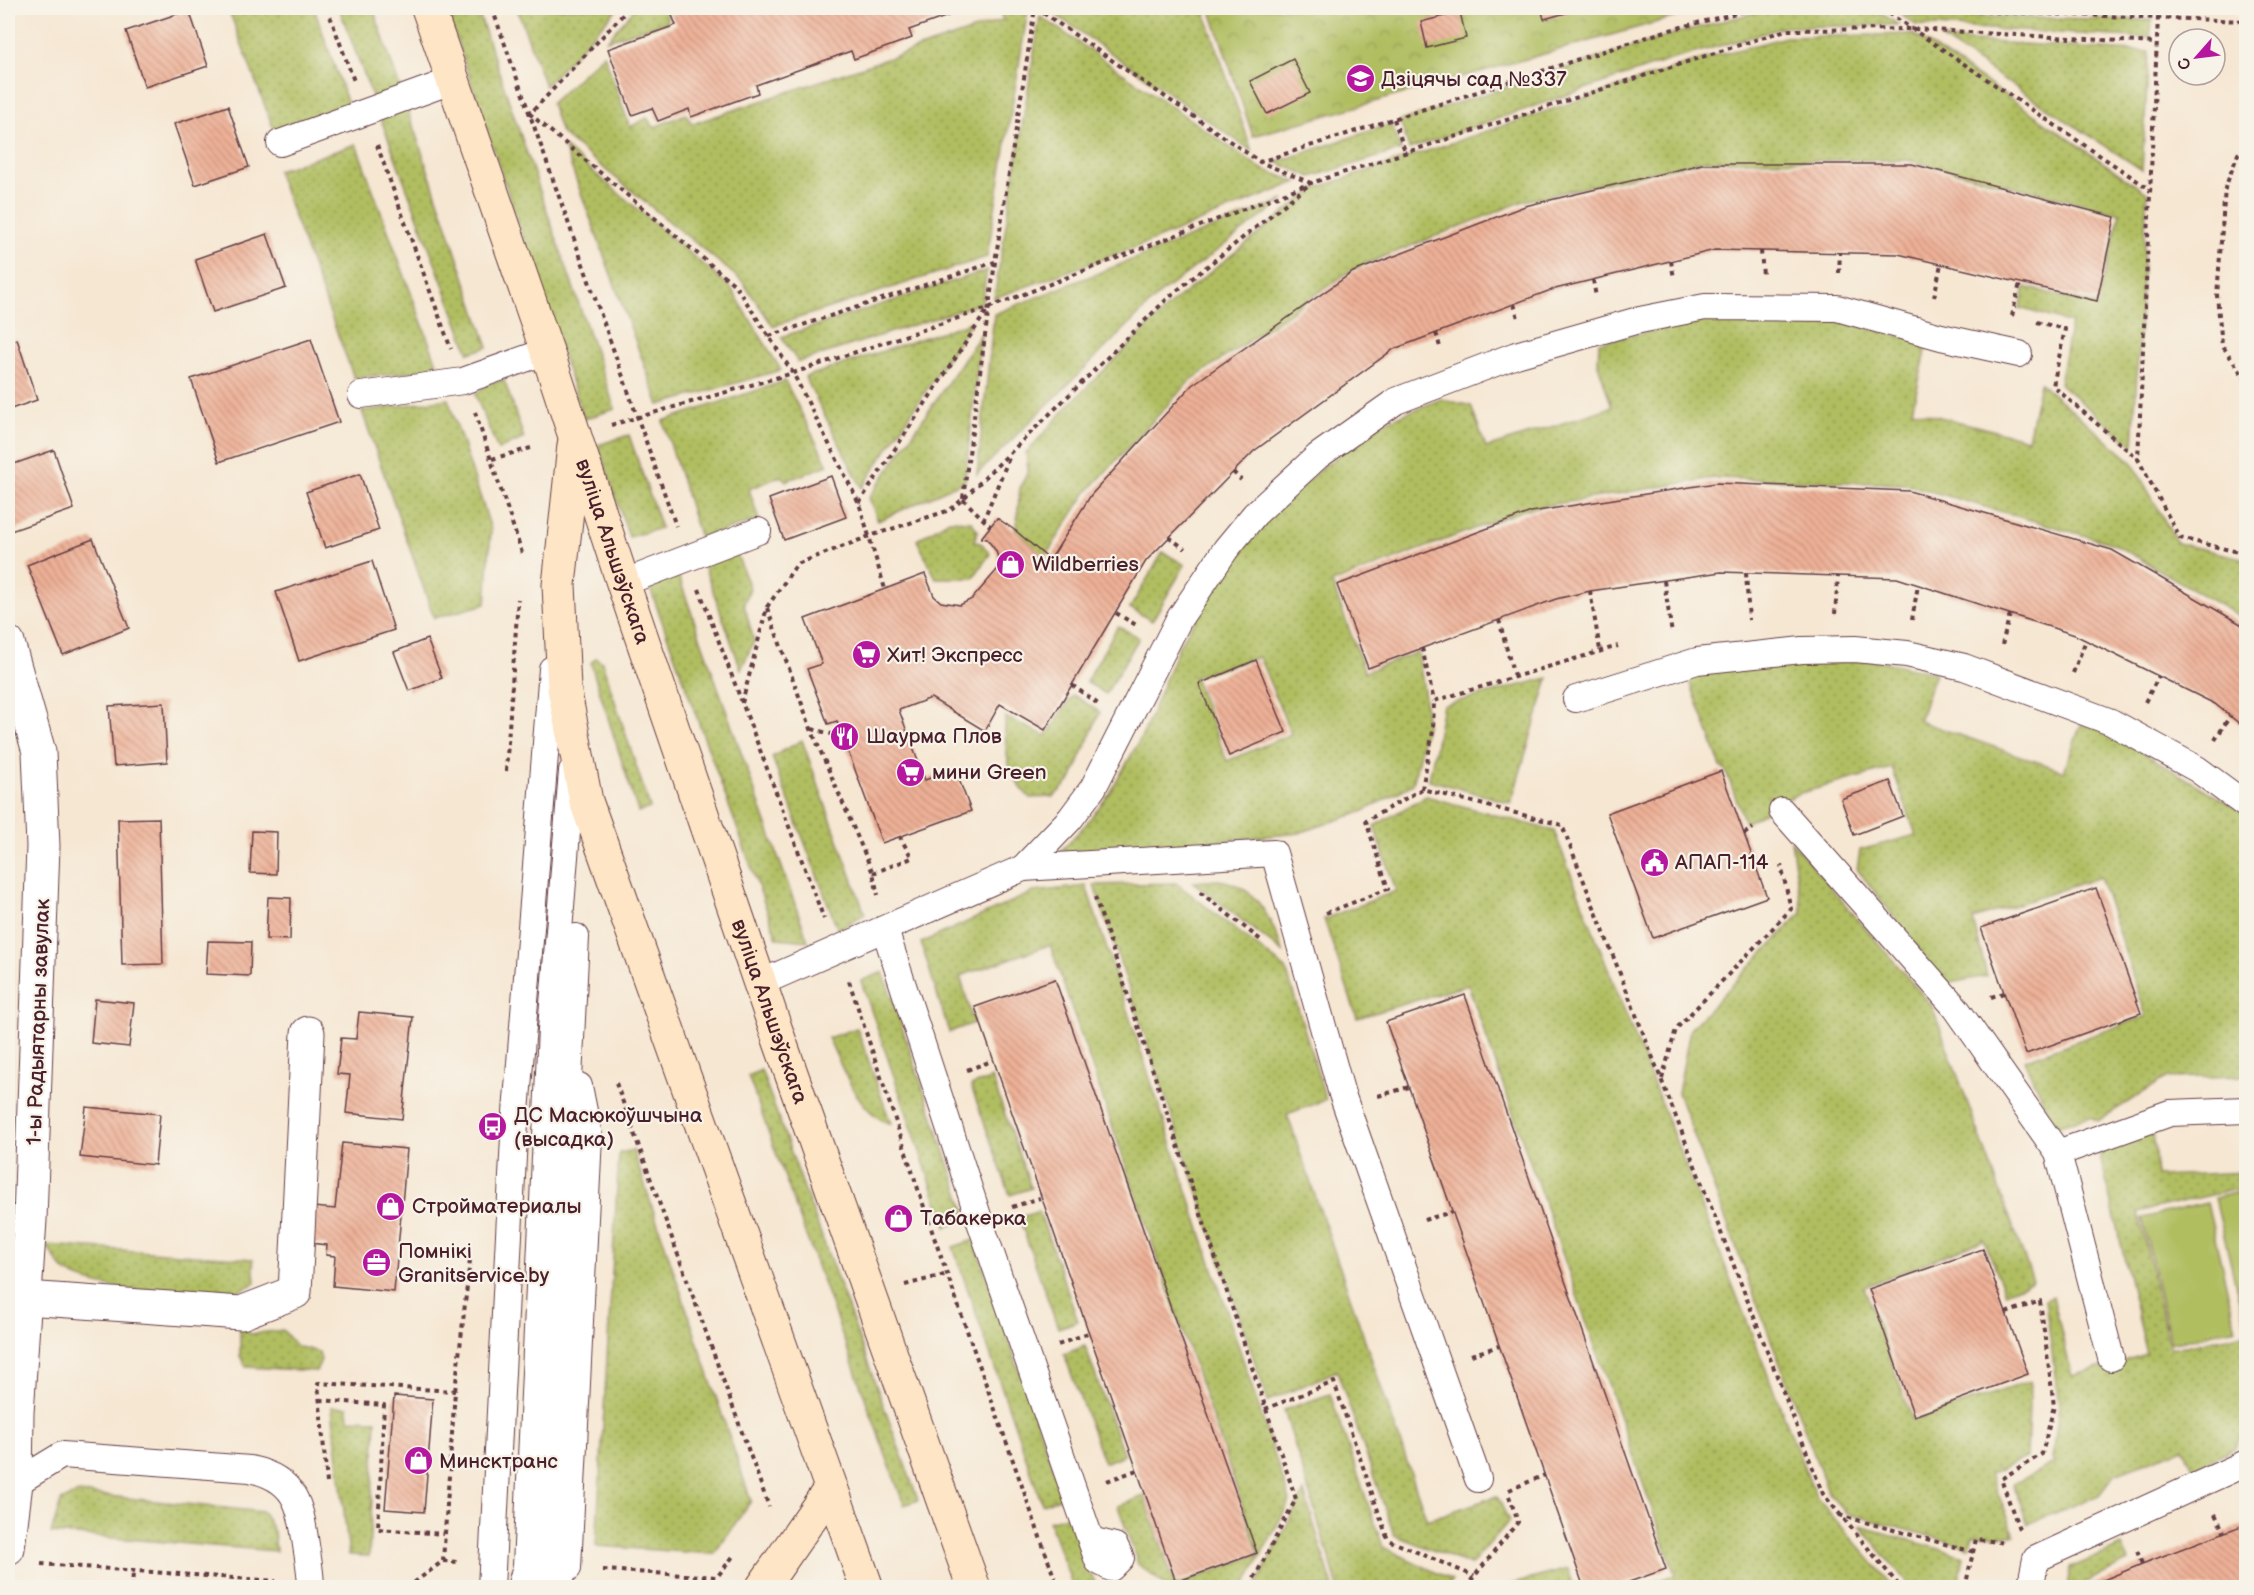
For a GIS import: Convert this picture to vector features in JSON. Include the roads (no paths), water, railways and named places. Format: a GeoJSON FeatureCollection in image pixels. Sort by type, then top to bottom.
{"type":"FeatureCollection","features":[{"type":"Feature","properties":{"kind":"main road","name":"вуліца Альшэўскага"},"geometry":{"type":"LineString","coordinates":[[428,8],[547,351],[623,583],[760,983],[974,1587]]}},
{"type":"Feature","properties":{"kind":"main road","name":"вуліца Альшэўскага"},"geometry":{"type":"LineString","coordinates":[[575,435],[559,585],[564,688],[586,801],[867,1587]]}},
{"type":"Feature","properties":{"kind":"main road"},"geometry":{"type":"LineString","coordinates":[[762,1587],[831,1488]]}},
{"type":"Feature","properties":{"kind":"street","name":"1-ы Радыятарны завулак"},"geometry":{"type":"LineString","coordinates":[[8,643],[39,752],[44,846],[26,1298],[17,1413],[16,1483],[19,1556]]}},
{"type":"Feature","properties":{"kind":"street"},"geometry":{"type":"LineString","coordinates":[[26,1298],[241,1313],[295,1292],[308,1033]]}},
{"type":"Feature","properties":{"kind":"lane"},"geometry":{"type":"LineString","coordinates":[[279,143],[454,80]]}},
{"type":"Feature","properties":{"kind":"lane"},"geometry":{"type":"LineString","coordinates":[[1023,868],[1070,819],[1093,788],[1179,619],[1226,549],[1255,514],[1318,456],[1396,401],[1516,355],[1635,321],[1705,307],[1767,305],[1837,308],[1941,337],[2019,354]]}},
{"type":"Feature","properties":{"kind":"lane"},"geometry":{"type":"LineString","coordinates":[[361,395],[463,381],[547,351]]}},
{"type":"Feature","properties":{"kind":"lane"},"geometry":{"type":"LineString","coordinates":[[623,583],[758,531]]}},
{"type":"Feature","properties":{"kind":"lane"},"geometry":{"type":"LineString","coordinates":[[491,1587],[514,1137],[559,585]]}},
{"type":"Feature","properties":{"kind":"lane"},"geometry":{"type":"LineString","coordinates":[[1576,699],[1697,661],[1802,650],[1856,649],[1907,654],[1964,667],[2111,722],[2197,769],[2247,805]]}},
{"type":"Feature","properties":{"kind":"lane"},"geometry":{"type":"LineString","coordinates":[[504,1587],[508,1565],[535,1039],[564,688]]}},
{"type":"Feature","properties":{"kind":"lane"},"geometry":{"type":"LineString","coordinates":[[520,1587],[526,1566],[551,1029],[575,738]]}},
{"type":"Feature","properties":{"kind":"lane"},"geometry":{"type":"LineString","coordinates":[[542,1587],[545,1567],[571,1050],[581,774]]}},
{"type":"Feature","properties":{"kind":"lane"},"geometry":{"type":"LineString","coordinates":[[1782,811],[1956,1008],[2058,1153],[2111,1358]]}},
{"type":"Feature","properties":{"kind":"lane"},"geometry":{"type":"LineString","coordinates":[[760,983],[1023,868],[1274,853],[1342,1094],[1479,1479]]}},
{"type":"Feature","properties":{"kind":"lane"},"geometry":{"type":"LineString","coordinates":[[885,930],[979,1219],[1091,1540]]}},
{"type":"Feature","properties":{"kind":"lane"},"geometry":{"type":"LineString","coordinates":[[2058,1153],[2170,1113],[2247,1110]]}},
{"type":"Feature","properties":{"kind":"lane"},"geometry":{"type":"LineString","coordinates":[[16,1483],[62,1455],[250,1469],[268,1473],[294,1495],[301,1510],[311,1585]]}},
{"type":"Feature","properties":{"kind":"lane"},"geometry":{"type":"LineString","coordinates":[[2030,1587],[2036,1558],[2247,1463]]}},
{"type":"Feature","properties":{"kind":"place","name":"Дзіцячы сад №337"},"geometry":{"type":"Point","coordinates":[1360,79]}},
{"type":"Feature","properties":{"kind":"place","name":"Wildberries"},"geometry":{"type":"Point","coordinates":[1011,564]}},
{"type":"Feature","properties":{"kind":"place","name":"Хит! Экспресс"},"geometry":{"type":"Point","coordinates":[866,655]}},
{"type":"Feature","properties":{"kind":"place","name":"Шаурма Плов"},"geometry":{"type":"Point","coordinates":[845,736]}},
{"type":"Feature","properties":{"kind":"place","name":"мини Green"},"geometry":{"type":"Point","coordinates":[911,772]}},
{"type":"Feature","properties":{"kind":"place","name":"АПАП-114"},"geometry":{"type":"Point","coordinates":[1654,862]}},
{"type":"Feature","properties":{"kind":"place","name":"ДС Масюкоўшчына (высадка)"},"geometry":{"type":"Point","coordinates":[493,1127]}},
{"type":"Feature","properties":{"kind":"place","name":"Стройматериалы"},"geometry":{"type":"Point","coordinates":[391,1206]}},
{"type":"Feature","properties":{"kind":"place","name":"Табакерка"},"geometry":{"type":"Point","coordinates":[899,1218]}},
{"type":"Feature","properties":{"kind":"place","name":"Помнікі Granitservice.by"},"geometry":{"type":"Point","coordinates":[377,1263]}},
{"type":"Feature","properties":{"kind":"place","name":"Минсктранс"},"geometry":{"type":"Point","coordinates":[418,1461]}}]}
